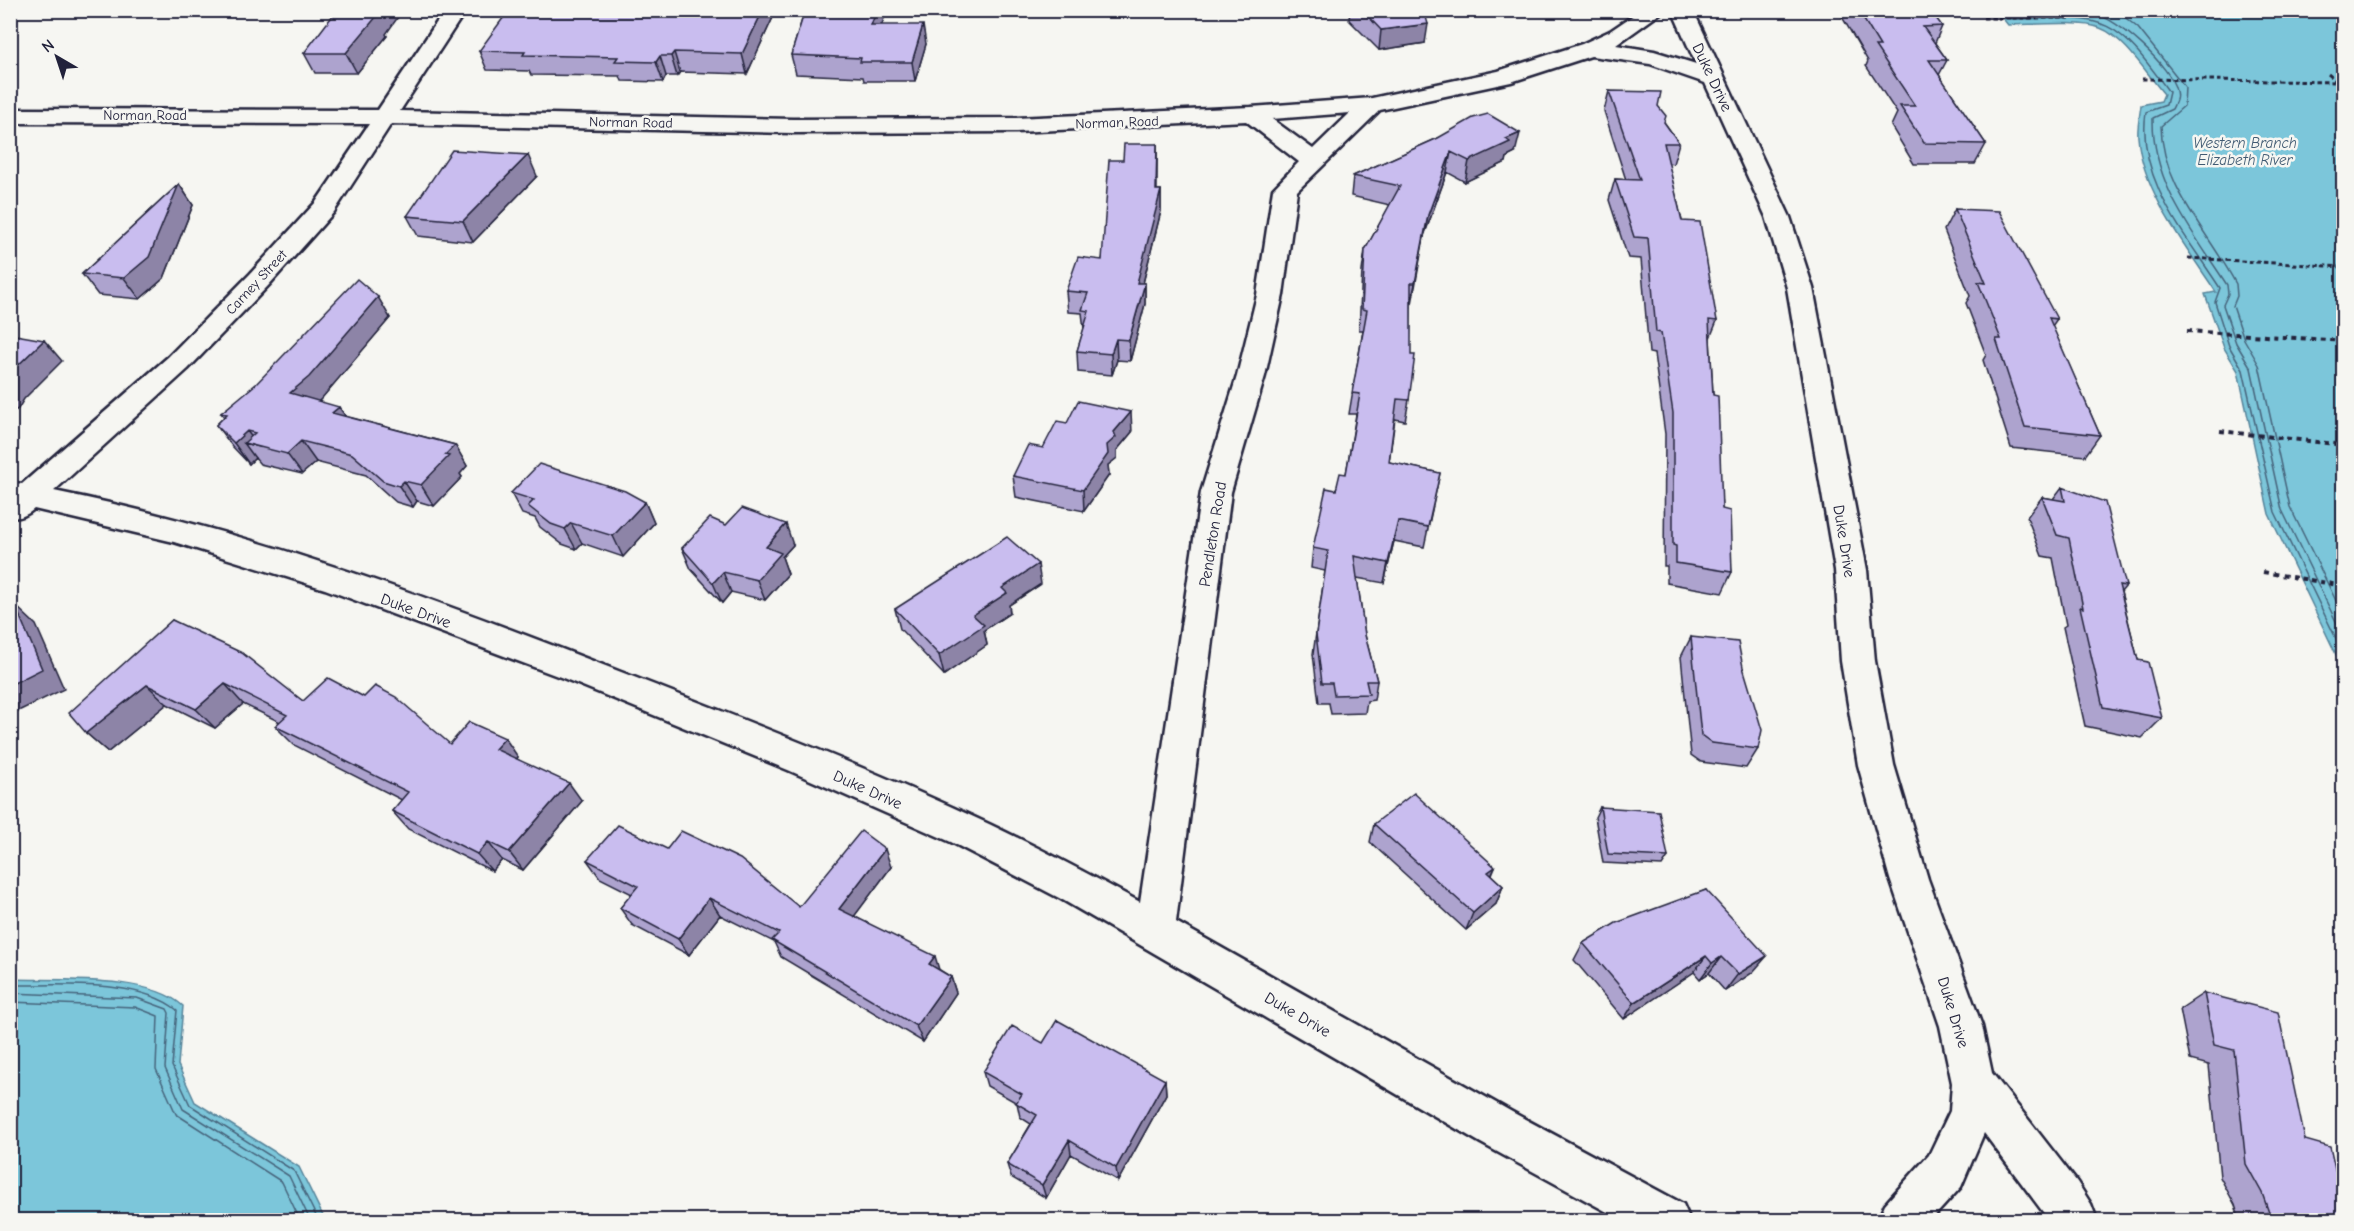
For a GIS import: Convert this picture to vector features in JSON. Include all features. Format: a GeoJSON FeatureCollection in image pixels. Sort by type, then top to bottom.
{"type":"FeatureCollection","features":[{"type":"Feature","properties":{"kind":"street","name":"Carney Street"},"geometry":{"type":"LineString","coordinates":[[17,500],[178,363],[259,280],[325,207],[456,10]]}},
{"type":"Feature","properties":{"kind":"street","name":"Norman Road"},"geometry":{"type":"LineString","coordinates":[[10,116],[386,118],[793,126],[1017,125],[1251,114],[1372,105],[1503,78],[1590,49],[1618,36],[1654,10]]}},
{"type":"Feature","properties":{"kind":"street","name":"Duke Drive"},"geometry":{"type":"LineString","coordinates":[[1682,10],[1778,218],[1800,288],[1851,570],[1858,661],[1876,765],[1909,879],[1961,1026],[1974,1083],[1971,1113],[1945,1170],[1901,1221]]}},
{"type":"Feature","properties":{"kind":"street","name":"Norman Road"},"geometry":{"type":"LineString","coordinates":[[1590,49],[1659,58],[1714,79]]}},
{"type":"Feature","properties":{"kind":"street","name":"Pendleton Road"},"geometry":{"type":"LineString","coordinates":[[1155,932],[1216,492],[1251,376],[1270,295],[1285,189],[1372,105]]}},
{"type":"Feature","properties":{"kind":"street"},"geometry":{"type":"LineString","coordinates":[[1251,114],[1313,161]]}},
{"type":"Feature","properties":{"kind":"street","name":"Duke Drive"},"geometry":{"type":"LineString","coordinates":[[17,500],[171,530],[300,569],[545,656],[781,750],[986,840],[1155,932],[1592,1182],[1666,1221]]}},
{"type":"Feature","properties":{"kind":"street","name":"Duke Drive"},"geometry":{"type":"LineString","coordinates":[[1974,1083],[2061,1198],[2075,1221]]}},
{"type":"Feature","properties":{"kind":"path"},"geometry":{"type":"LineString","coordinates":[[2002,10],[2008,18]]}},
{"type":"Feature","properties":{"kind":"path"},"geometry":{"type":"LineString","coordinates":[[1983,18],[2071,18]]}},
{"type":"Feature","properties":{"kind":"path"},"geometry":{"type":"LineString","coordinates":[[2328,74],[2343,87]]}},
{"type":"Feature","properties":{"kind":"path"},"geometry":{"type":"LineString","coordinates":[[2142,79],[2338,82]]}},
{"type":"Feature","properties":{"kind":"path"},"geometry":{"type":"LineString","coordinates":[[2188,258],[2343,267]]}},
{"type":"Feature","properties":{"kind":"path"},"geometry":{"type":"LineString","coordinates":[[2187,331],[2343,341]]}},
{"type":"Feature","properties":{"kind":"path"},"geometry":{"type":"LineString","coordinates":[[2220,431],[2343,445]]}},
{"type":"Feature","properties":{"kind":"path"},"geometry":{"type":"LineString","coordinates":[[2263,572],[2343,586]]}},
{"type":"Feature","properties":{"kind":"water","name":"Western Branch Elizabeth River"},"geometry":{"type":"Polygon","coordinates":[[[1997,11],[2343,11],[2343,669],[2269,514],[2238,371],[2224,348],[2205,294],[2216,292],[2168,218],[2148,178],[2141,157],[2138,125],[2141,105],[2161,101],[2164,94],[2126,47],[2109,32],[2081,24],[2008,25],[1997,11]]]}},
{"type":"Feature","properties":{"kind":"water"},"geometry":{"type":"Polygon","coordinates":[[[11,979],[101,981],[126,984],[168,996],[183,1006],[178,1065],[195,1102],[299,1167],[325,1220],[11,1220],[11,979]]]}},
{"type":"Feature","properties":{"kind":"building"},"geometry":{"type":"Polygon","coordinates":[[[337,10],[379,10],[375,16],[377,16],[346,53],[304,53],[337,10]]]}},
{"type":"Feature","properties":{"kind":"building"},"geometry":{"type":"Polygon","coordinates":[[[509,10],[763,10],[742,54],[674,52],[671,56],[660,56],[656,62],[615,61],[618,57],[523,55],[525,52],[479,51],[509,10]]]}},
{"type":"Feature","properties":{"kind":"building"},"geometry":{"type":"Polygon","coordinates":[[[805,10],[877,10],[871,25],[923,25],[912,62],[860,62],[861,58],[791,55],[805,10]]]}},
{"type":"Feature","properties":{"kind":"building"},"geometry":{"type":"Polygon","coordinates":[[[1362,10],[1424,10],[1428,24],[1381,30],[1362,10]]]}},
{"type":"Feature","properties":{"kind":"building"},"geometry":{"type":"Polygon","coordinates":[[[1858,10],[1930,10],[1942,26],[1923,27],[1947,60],[1929,60],[1986,144],[1924,143],[1900,106],[1915,106],[1875,46],[1880,46],[1858,10]]]}},
{"type":"Feature","properties":{"kind":"building"},"geometry":{"type":"Polygon","coordinates":[[[1609,91],[1661,92],[1658,106],[1666,116],[1664,122],[1679,143],[1664,143],[1682,221],[1700,222],[1717,321],[1709,320],[1713,395],[1718,396],[1722,509],[1730,511],[1732,572],[1676,563],[1676,546],[1673,545],[1673,413],[1661,333],[1656,332],[1648,238],[1634,237],[1615,179],[1640,180],[1609,91]]]}},
{"type":"Feature","properties":{"kind":"building"},"geometry":{"type":"Polygon","coordinates":[[[1488,114],[1520,133],[1506,139],[1510,142],[1469,161],[1451,152],[1428,215],[1415,283],[1411,283],[1411,355],[1415,355],[1409,400],[1397,399],[1389,462],[1440,473],[1428,527],[1398,521],[1388,563],[1354,556],[1365,635],[1377,681],[1366,681],[1369,694],[1334,695],[1332,683],[1322,683],[1316,634],[1328,551],[1313,548],[1326,488],[1336,490],[1340,473],[1346,474],[1360,394],[1352,393],[1367,310],[1362,309],[1365,250],[1400,186],[1353,176],[1438,138],[1473,118],[1488,114]]]}},
{"type":"Feature","properties":{"kind":"building"},"geometry":{"type":"Polygon","coordinates":[[[1124,144],[1157,144],[1156,190],[1161,190],[1137,283],[1145,283],[1129,340],[1116,339],[1111,354],[1077,351],[1089,311],[1082,310],[1088,293],[1066,291],[1078,257],[1102,260],[1109,160],[1123,160],[1124,144]]]}},
{"type":"Feature","properties":{"kind":"building"},"geometry":{"type":"Polygon","coordinates":[[[452,150],[528,155],[463,221],[407,216],[452,150]]]}},
{"type":"Feature","properties":{"kind":"building"},"geometry":{"type":"Polygon","coordinates":[[[179,184],[149,257],[124,278],[82,274],[179,184]]]}},
{"type":"Feature","properties":{"kind":"building"},"geometry":{"type":"Polygon","coordinates":[[[1955,209],[1999,211],[2057,319],[2049,318],[2100,435],[2025,427],[1996,339],[2001,339],[1978,282],[1986,283],[1955,209]]]}},
{"type":"Feature","properties":{"kind":"building"},"geometry":{"type":"Polygon","coordinates":[[[357,279],[378,297],[309,377],[290,393],[339,407],[332,413],[455,445],[445,455],[449,456],[421,485],[404,481],[399,486],[383,481],[352,454],[301,441],[287,454],[244,443],[255,433],[247,431],[234,443],[216,425],[227,414],[221,413],[256,384],[357,279]]]}},
{"type":"Feature","properties":{"kind":"building"},"geometry":{"type":"Polygon","coordinates":[[[10,334],[44,340],[10,373],[10,334]]]}},
{"type":"Feature","properties":{"kind":"building"},"geometry":{"type":"Polygon","coordinates":[[[1078,401],[1131,412],[1114,432],[1116,437],[1107,445],[1108,454],[1083,490],[1013,476],[1028,445],[1043,448],[1057,421],[1067,423],[1078,401]]]}},
{"type":"Feature","properties":{"kind":"building"},"geometry":{"type":"Polygon","coordinates":[[[539,464],[625,491],[645,502],[613,536],[571,523],[565,529],[551,524],[528,506],[534,500],[511,493],[539,464]]]}},
{"type":"Feature","properties":{"kind":"building"},"geometry":{"type":"Polygon","coordinates":[[[2062,487],[2105,502],[2126,586],[2119,585],[2138,660],[2148,662],[2162,718],[2103,707],[2080,607],[2083,608],[2069,538],[2057,535],[2042,497],[2065,501],[2062,487]]]}},
{"type":"Feature","properties":{"kind":"building"},"geometry":{"type":"Polygon","coordinates":[[[742,508],[786,524],[766,547],[781,553],[757,580],[723,572],[713,583],[682,548],[710,518],[726,525],[742,508]]]}},
{"type":"Feature","properties":{"kind":"building"},"geometry":{"type":"Polygon","coordinates":[[[1007,537],[1038,564],[1002,588],[1007,593],[973,615],[984,625],[939,655],[895,609],[1007,537]]]}},
{"type":"Feature","properties":{"kind":"building"},"geometry":{"type":"Polygon","coordinates":[[[15,605],[42,669],[10,685],[10,606],[15,605]]]}},
{"type":"Feature","properties":{"kind":"building"},"geometry":{"type":"Polygon","coordinates":[[[172,620],[242,653],[303,701],[328,678],[364,697],[375,686],[396,697],[450,744],[469,722],[505,738],[495,749],[569,783],[509,852],[488,842],[477,854],[392,811],[408,792],[275,726],[287,715],[225,684],[196,709],[147,685],[86,733],[69,713],[172,620]]]}},
{"type":"Feature","properties":{"kind":"building"},"geometry":{"type":"Polygon","coordinates":[[[1691,637],[1738,642],[1762,730],[1758,749],[1712,743],[1701,735],[1691,637]]]}},
{"type":"Feature","properties":{"kind":"building"},"geometry":{"type":"Polygon","coordinates":[[[1414,793],[1495,867],[1488,872],[1503,886],[1473,913],[1374,824],[1414,793]]]}},
{"type":"Feature","properties":{"kind":"building"},"geometry":{"type":"Polygon","coordinates":[[[1600,807],[1659,811],[1668,857],[1608,854],[1600,807]]]}},
{"type":"Feature","properties":{"kind":"building"},"geometry":{"type":"Polygon","coordinates":[[[618,825],[667,849],[681,831],[740,859],[799,907],[861,831],[885,849],[839,909],[935,956],[929,964],[951,977],[916,1026],[772,940],[779,933],[709,898],[678,939],[620,908],[638,886],[587,860],[618,825]]]}},
{"type":"Feature","properties":{"kind":"building"},"geometry":{"type":"Polygon","coordinates":[[[1706,890],[1767,956],[1738,974],[1721,957],[1712,963],[1706,956],[1634,1003],[1583,943],[1616,923],[1706,890]]]}},
{"type":"Feature","properties":{"kind":"building"},"geometry":{"type":"Polygon","coordinates":[[[2204,993],[2278,1012],[2305,1140],[2330,1147],[2343,1205],[2343,1221],[2272,1221],[2262,1193],[2246,1164],[2234,1050],[2214,1045],[2204,993]]]}},
{"type":"Feature","properties":{"kind":"building"},"geometry":{"type":"Polygon","coordinates":[[[1057,1020],[1165,1080],[1116,1168],[1069,1140],[1042,1185],[1007,1164],[1037,1115],[1016,1103],[1022,1094],[983,1072],[1012,1026],[1043,1043],[1057,1020]]]}}]}
